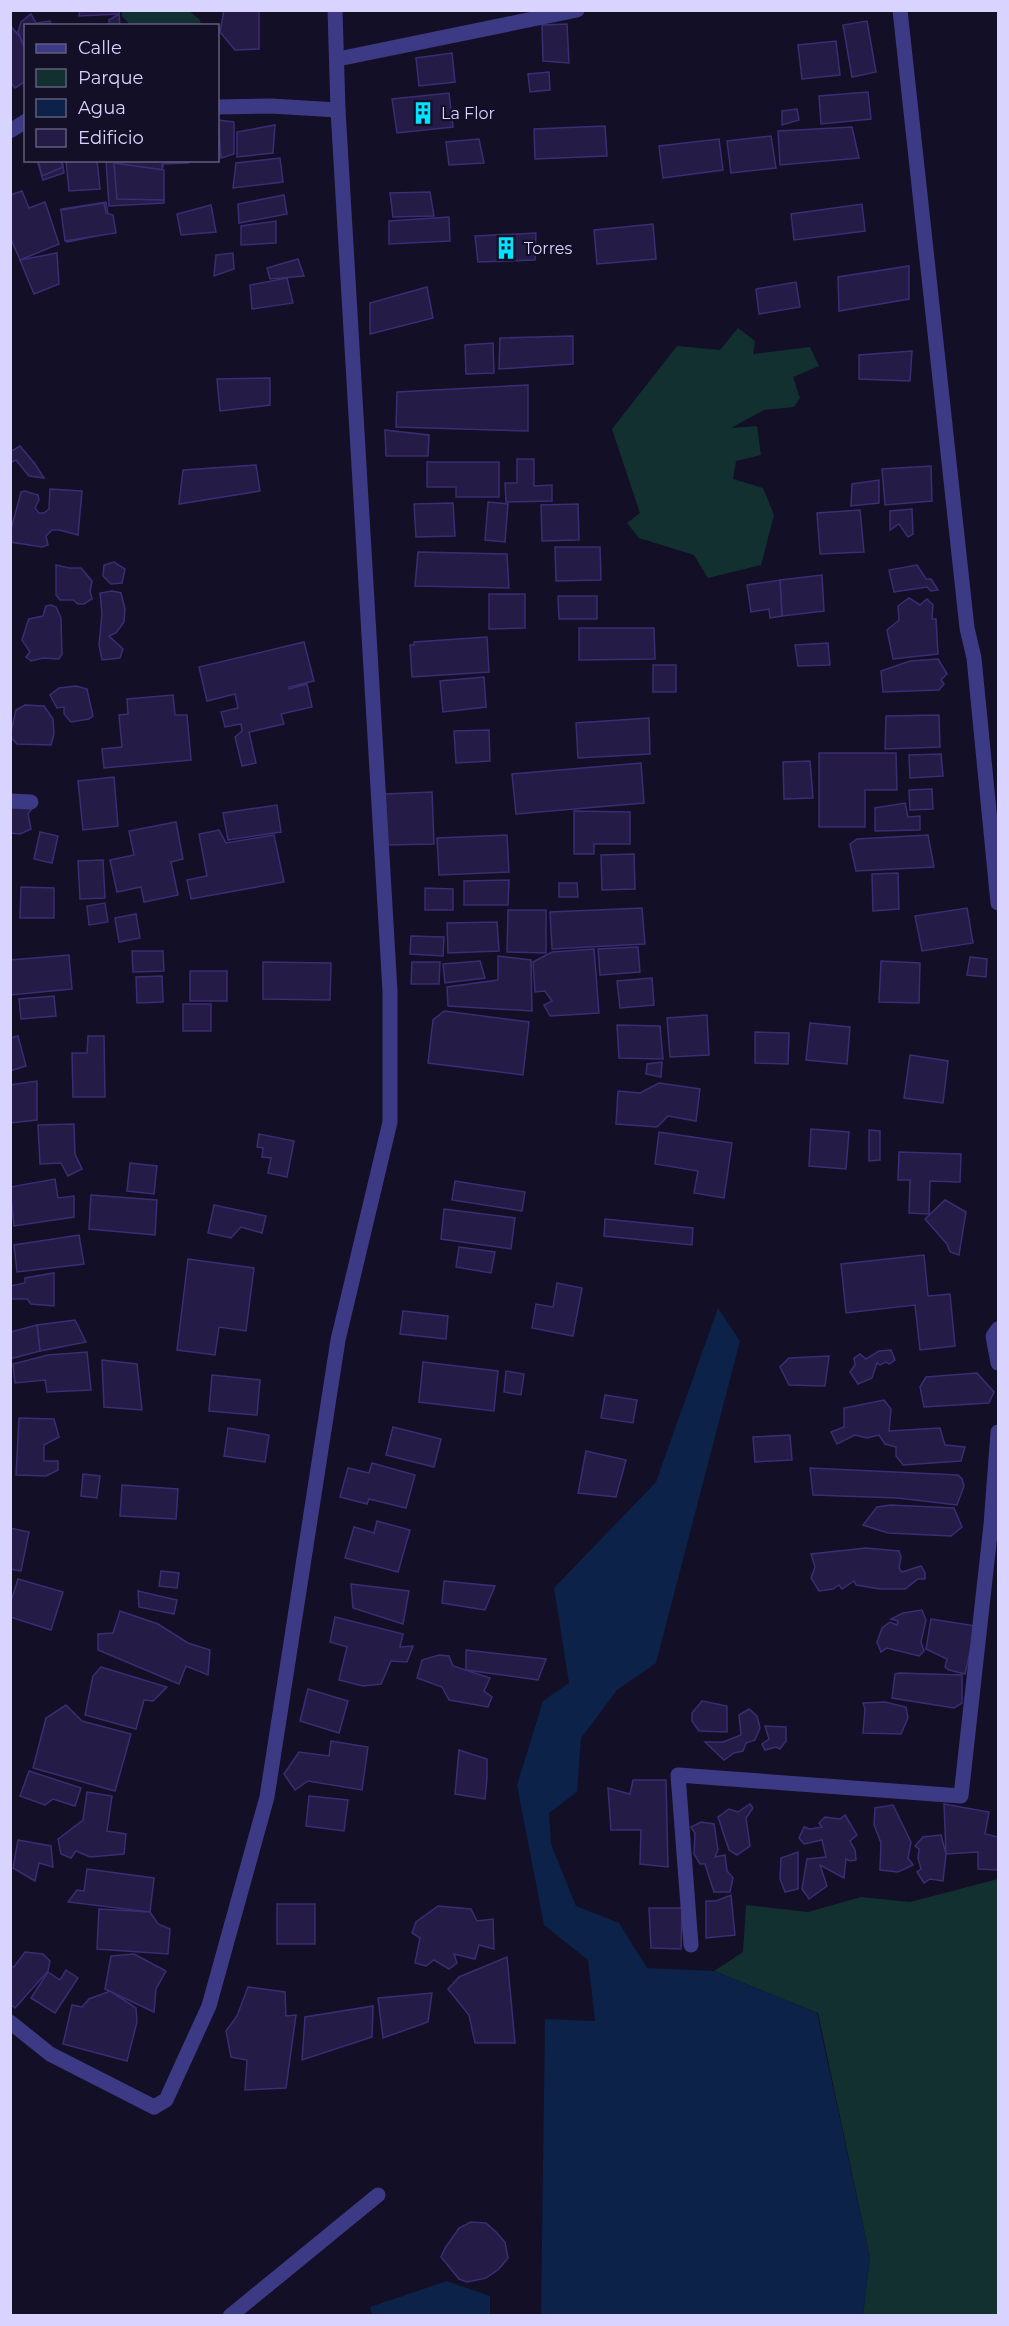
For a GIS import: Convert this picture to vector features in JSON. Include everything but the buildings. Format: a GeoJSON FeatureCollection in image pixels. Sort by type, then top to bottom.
{"type":"FeatureCollection","features":[{"type":"Feature","properties":{"kind":"street"},"geometry":{"type":"LineString","coordinates":[[10,2022],[50,2054],[154,2107],[166,2100],[209,2006],[267,1797],[338,1340],[390,1122],[390,979],[338,110],[336,10]]}},
{"type":"Feature","properties":{"kind":"street"},"geometry":{"type":"LineString","coordinates":[[338,59],[577,10]]}},
{"type":"Feature","properties":{"kind":"street"},"geometry":{"type":"LineString","coordinates":[[900,10],[967,628],[974,658],[999,903]]}},
{"type":"Feature","properties":{"kind":"street"},"geometry":{"type":"LineString","coordinates":[[219,107],[271,106],[338,110]]}},
{"type":"Feature","properties":{"kind":"street"},"geometry":{"type":"LineString","coordinates":[[10,131],[24,122]]}},
{"type":"Feature","properties":{"kind":"street"},"geometry":{"type":"LineString","coordinates":[[10,801],[31,802]]}},
{"type":"Feature","properties":{"kind":"street"},"geometry":{"type":"LineString","coordinates":[[999,1329],[993,1336],[999,1364]]}},
{"type":"Feature","properties":{"kind":"street"},"geometry":{"type":"LineString","coordinates":[[691,1945],[678,1775],[961,1796],[990,1537],[999,1432]]}},
{"type":"Feature","properties":{"kind":"street"},"geometry":{"type":"LineString","coordinates":[[230,2316],[378,2195]]}},
{"type":"Feature","properties":{"kind":"green space"},"geometry":{"type":"Polygon","coordinates":[[[122,11],[189,11],[200,20],[201,24],[129,24],[122,16],[122,11]]]}},
{"type":"Feature","properties":{"kind":"green space"},"geometry":{"type":"Polygon","coordinates":[[[738,328],[755,341],[753,354],[810,347],[819,366],[793,377],[800,398],[794,407],[764,410],[731,428],[757,426],[761,455],[736,461],[733,479],[763,488],[774,515],[761,565],[708,578],[694,555],[639,538],[627,523],[640,513],[612,429],[677,346],[720,350],[738,328]]]}},
{"type":"Feature","properties":{"kind":"green space"},"geometry":{"type":"Polygon","coordinates":[[[998,1879],[998,2315],[863,2315],[870,2258],[818,2013],[714,1971],[743,1952],[746,1905],[808,1912],[861,1897],[910,1902],[998,1879]]]}},
{"type":"Feature","properties":{"kind":"water"},"geometry":{"type":"Polygon","coordinates":[[[718,1308],[740,1341],[656,1663],[617,1690],[581,1738],[577,1792],[549,1813],[551,1844],[576,1906],[619,1923],[647,1968],[714,1971],[817,2013],[870,2258],[863,2315],[541,2315],[545,2019],[595,2021],[588,1960],[544,1925],[517,1785],[543,1701],[569,1683],[554,1588],[656,1482],[718,1308]]]}},
{"type":"Feature","properties":{"kind":"water"},"geometry":{"type":"Polygon","coordinates":[[[447,2281],[490,2296],[490,2315],[372,2315],[370,2307],[447,2281]]]}},
{"type":"Feature","properties":{"kind":"place","name":"La Flor"},"geometry":{"type":"Point","coordinates":[423,113]}},
{"type":"Feature","properties":{"kind":"place","name":"Torres"},"geometry":{"type":"Point","coordinates":[506,248]}}]}
